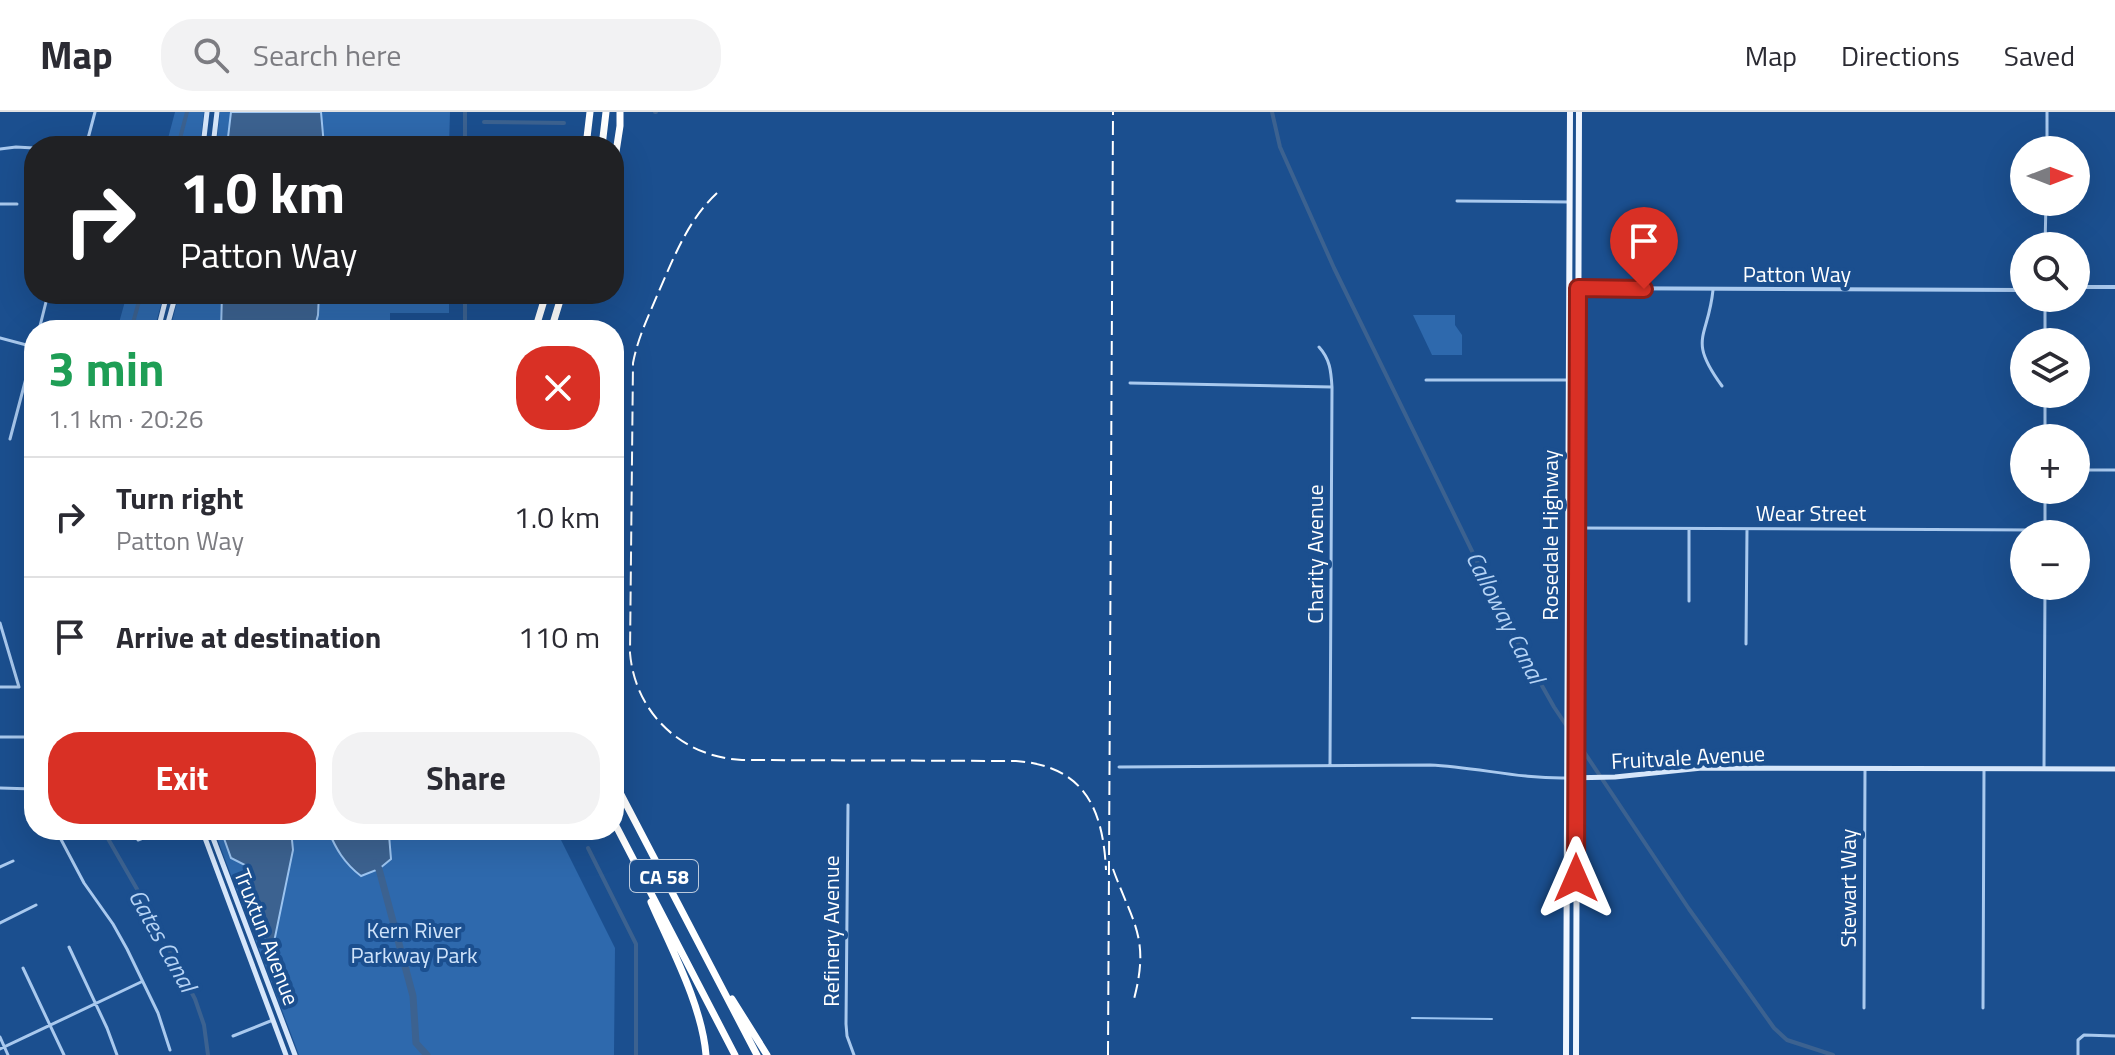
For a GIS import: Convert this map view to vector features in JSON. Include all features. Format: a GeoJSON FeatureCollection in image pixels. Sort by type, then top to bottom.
{"type":"FeatureCollection","features":[{"type":"Feature","properties":{"kind":"highway"},"geometry":{"type":"LineString","coordinates":[[587,136],[590,112]]}},
{"type":"Feature","properties":{"kind":"highway"},"geometry":{"type":"LineString","coordinates":[[603,136],[606,112]]}},
{"type":"Feature","properties":{"kind":"highway"},"geometry":{"type":"LineString","coordinates":[[617,136],[620,112]]}},
{"type":"Feature","properties":{"kind":"highway","name":"CA 58"},"geometry":{"type":"LineString","coordinates":[[624,800],[714,972]]}},
{"type":"Feature","properties":{"kind":"highway","name":"CA 58"},"geometry":{"type":"LineString","coordinates":[[623,840],[631,856]]}},
{"type":"Feature","properties":{"kind":"highway"},"geometry":{"type":"LineString","coordinates":[[631,856],[694,1005],[706,1055]]}},
{"type":"Feature","properties":{"kind":"highway"},"geometry":{"type":"LineString","coordinates":[[631,856],[735,1055]]}},
{"type":"Feature","properties":{"kind":"highway"},"geometry":{"type":"LineString","coordinates":[[714,972],[757,1055]]}},
{"type":"Feature","properties":{"kind":"highway"},"geometry":{"type":"LineString","coordinates":[[714,972],[767,1055]]}},
{"type":"Feature","properties":{"kind":"main road"},"geometry":{"type":"LineString","coordinates":[[204,136],[207,112]]}},
{"type":"Feature","properties":{"kind":"main road"},"geometry":{"type":"LineString","coordinates":[[214,136],[217,112]]}},
{"type":"Feature","properties":{"kind":"main road","name":"Rosedale Highway"},"geometry":{"type":"LineString","coordinates":[[1575,112],[1579,131],[1576,1055]]}},
{"type":"Feature","properties":{"kind":"main road","name":"Rosedale Highway"},"geometry":{"type":"LineString","coordinates":[[1566,1055],[1570,202],[1575,112]]}},
{"type":"Feature","properties":{"kind":"main road"},"geometry":{"type":"LineString","coordinates":[[1569,335],[1574,342],[1574,373],[1578,384]]}},
{"type":"Feature","properties":{"kind":"main road"},"geometry":{"type":"LineString","coordinates":[[1569,380],[1574,386],[1574,422],[1578,432]]}},
{"type":"Feature","properties":{"kind":"main road"},"geometry":{"type":"LineString","coordinates":[[1569,469],[1577,528]]}},
{"type":"Feature","properties":{"kind":"main road"},"geometry":{"type":"LineString","coordinates":[[1569,532],[1573,535],[1573,581],[1577,589]]}},
{"type":"Feature","properties":{"kind":"main road","name":"Fruitvale Avenue"},"geometry":{"type":"LineString","coordinates":[[1567,778],[1702,768],[2115,769]]}},
{"type":"Feature","properties":{"kind":"main road","name":"Truxtun Avenue"},"geometry":{"type":"LineString","coordinates":[[210,840],[286,1055]]}},
{"type":"Feature","properties":{"kind":"main road","name":"Truxtun Avenue"},"geometry":{"type":"LineString","coordinates":[[212,840],[295,1055]]}},
{"type":"Feature","properties":{"kind":"main road"},"geometry":{"type":"LineString","coordinates":[[273,1020],[287,1036]]}},
{"type":"Feature","properties":{"kind":"street"},"geometry":{"type":"LineString","coordinates":[[89,136],[95,112]]}},
{"type":"Feature","properties":{"kind":"street"},"geometry":{"type":"LineString","coordinates":[[2047,112],[2047,136]]}},
{"type":"Feature","properties":{"kind":"street"},"geometry":{"type":"LineString","coordinates":[[0,149],[24,147]]}},
{"type":"Feature","properties":{"kind":"street"},"geometry":{"type":"LineString","coordinates":[[1457,201],[1570,202]]}},
{"type":"Feature","properties":{"kind":"street"},"geometry":{"type":"LineString","coordinates":[[0,204],[17,204]]}},
{"type":"Feature","properties":{"kind":"street"},"geometry":{"type":"LineString","coordinates":[[2090,287],[2115,287]]}},
{"type":"Feature","properties":{"kind":"street","name":"Patton Way"},"geometry":{"type":"LineString","coordinates":[[1570,288],[2010,290]]}},
{"type":"Feature","properties":{"kind":"street"},"geometry":{"type":"LineString","coordinates":[[1713,290],[1701,344],[1703,355],[1722,386]]}},
{"type":"Feature","properties":{"kind":"street"},"geometry":{"type":"LineString","coordinates":[[0,338],[24,344]]}},
{"type":"Feature","properties":{"kind":"street","name":"Charity Avenue"},"geometry":{"type":"LineString","coordinates":[[1319,347],[1330,364],[1332,387],[1330,764]]}},
{"type":"Feature","properties":{"kind":"street"},"geometry":{"type":"LineString","coordinates":[[1426,380],[1569,380]]}},
{"type":"Feature","properties":{"kind":"street"},"geometry":{"type":"LineString","coordinates":[[1130,383],[1332,387]]}},
{"type":"Feature","properties":{"kind":"street"},"geometry":{"type":"LineString","coordinates":[[10,439],[24,385]]}},
{"type":"Feature","properties":{"kind":"street"},"geometry":{"type":"LineString","coordinates":[[2090,470],[2115,470]]}},
{"type":"Feature","properties":{"kind":"street","name":"Wear Street"},"geometry":{"type":"LineString","coordinates":[[1577,528],[2010,532]]}},
{"type":"Feature","properties":{"kind":"street"},"geometry":{"type":"LineString","coordinates":[[1689,529],[1689,601]]}},
{"type":"Feature","properties":{"kind":"street"},"geometry":{"type":"LineString","coordinates":[[1746,644],[1747,529]]}},
{"type":"Feature","properties":{"kind":"street"},"geometry":{"type":"LineString","coordinates":[[2044,769],[2045,600]]}},
{"type":"Feature","properties":{"kind":"street"},"geometry":{"type":"LineString","coordinates":[[0,623],[19,687],[0,687]]}},
{"type":"Feature","properties":{"kind":"street"},"geometry":{"type":"LineString","coordinates":[[0,737],[24,737]]}},
{"type":"Feature","properties":{"kind":"street","name":"Fruitvale Avenue"},"geometry":{"type":"LineString","coordinates":[[1119,767],[1430,765],[1517,776],[1567,778]]}},
{"type":"Feature","properties":{"kind":"street","name":"Stewart Way"},"geometry":{"type":"LineString","coordinates":[[1864,1008],[1865,768]]}},
{"type":"Feature","properties":{"kind":"street"},"geometry":{"type":"LineString","coordinates":[[1983,1008],[1984,769]]}},
{"type":"Feature","properties":{"kind":"street"},"geometry":{"type":"LineString","coordinates":[[0,788],[24,788]]}},
{"type":"Feature","properties":{"kind":"street","name":"Refinery Avenue"},"geometry":{"type":"LineString","coordinates":[[848,805],[846,1024],[854,1055]]}},
{"type":"Feature","properties":{"kind":"street"},"geometry":{"type":"LineString","coordinates":[[61,840],[84,883],[121,937],[162,1024],[170,1050]]}},
{"type":"Feature","properties":{"kind":"street"},"geometry":{"type":"LineString","coordinates":[[0,867],[13,861]]}},
{"type":"Feature","properties":{"kind":"street"},"geometry":{"type":"LineString","coordinates":[[0,923],[36,905]]}},
{"type":"Feature","properties":{"kind":"street"},"geometry":{"type":"LineString","coordinates":[[69,947],[117,1055]]}},
{"type":"Feature","properties":{"kind":"street"},"geometry":{"type":"LineString","coordinates":[[23,968],[64,1055]]}},
{"type":"Feature","properties":{"kind":"street"},"geometry":{"type":"LineString","coordinates":[[2,1048],[143,981]]}},
{"type":"Feature","properties":{"kind":"street"},"geometry":{"type":"LineString","coordinates":[[233,1036],[273,1020]]}},
{"type":"Feature","properties":{"kind":"street"},"geometry":{"type":"LineString","coordinates":[[2078,1055],[2078,1040],[2084,1035],[2115,1036]]}},
{"type":"Feature","properties":{"kind":"street"},"geometry":{"type":"LineString","coordinates":[[0,1037],[2,1048],[8,1055]]}},
{"type":"Feature","properties":{"kind":"green space"},"geometry":{"type":"Polygon","coordinates":[[[175,112],[204,112],[201,136],[169,136],[175,112]]]}},
{"type":"Feature","properties":{"kind":"green space"},"geometry":{"type":"Polygon","coordinates":[[[220,112],[450,112],[449,136],[217,136],[220,112]]]}},
{"type":"Feature","properties":{"kind":"green space"},"geometry":{"type":"Polygon","coordinates":[[[124,304],[161,304],[157,320],[120,320],[124,304]]]}},
{"type":"Feature","properties":{"kind":"green space"},"geometry":{"type":"Polygon","coordinates":[[[176,304],[449,304],[449,313],[390,313],[390,320],[172,320],[176,304]]]}},
{"type":"Feature","properties":{"kind":"green space"},"geometry":{"type":"Polygon","coordinates":[[[1413,315],[1455,315],[1455,325],[1462,335],[1462,355],[1432,355],[1413,315]]]}},
{"type":"Feature","properties":{"kind":"green space","name":"Kern River Parkway Park"},"geometry":{"type":"Polygon","coordinates":[[[218,840],[561,840],[615,948],[614,1055],[299,1055],[218,840]]]}},
{"type":"Feature","properties":{"kind":"shaded area"},"geometry":{"type":"Polygon","coordinates":[[[231,112],[321,112],[323,136],[228,136],[231,112]]]}},
{"type":"Feature","properties":{"kind":"shaded area"},"geometry":{"type":"Polygon","coordinates":[[[222,304],[319,304],[317,320],[221,320],[222,304]]]}},
{"type":"Feature","properties":{"kind":"shaded area"},"geometry":{"type":"Polygon","coordinates":[[[225,840],[292,840],[293,850],[273,947],[268,948],[245,888],[249,867],[231,858],[225,840]]]}},
{"type":"Feature","properties":{"kind":"shaded area"},"geometry":{"type":"Polygon","coordinates":[[[333,840],[389,840],[391,859],[379,869],[361,876],[333,840]]]}},
{"type":"Feature","properties":{"kind":"waterway","name":"Gates Canal"},"geometry":{"type":"LineString","coordinates":[[181,136],[187,112]]}},
{"type":"Feature","properties":{"kind":"waterway"},"geometry":{"type":"LineString","coordinates":[[465,112],[465,136]]}},
{"type":"Feature","properties":{"kind":"waterway","name":"Calloway Canal"},"geometry":{"type":"LineString","coordinates":[[1272,112],[1280,147],[1334,268],[1510,629],[1554,707],[1689,909],[1774,1028],[1787,1040],[1833,1055]]}},
{"type":"Feature","properties":{"kind":"waterway"},"geometry":{"type":"LineString","coordinates":[[484,122],[564,123]]}},
{"type":"Feature","properties":{"kind":"waterway","name":"Gates Canal"},"geometry":{"type":"LineString","coordinates":[[134,320],[138,304]]}},
{"type":"Feature","properties":{"kind":"waterway"},"geometry":{"type":"LineString","coordinates":[[465,304],[465,320]]}},
{"type":"Feature","properties":{"kind":"waterway","name":"Gates Canal"},"geometry":{"type":"LineString","coordinates":[[109,840],[195,999],[204,1025],[208,1055]]}},
{"type":"Feature","properties":{"kind":"waterway"},"geometry":{"type":"LineString","coordinates":[[588,848],[636,944],[636,1055]]}},
{"type":"Feature","properties":{"kind":"waterway"},"geometry":{"type":"LineString","coordinates":[[375,863],[413,996],[416,1043],[427,1055]]}},
{"type":"Feature","properties":{"kind":"waterway"},"geometry":{"type":"LineString","coordinates":[[1412,1018],[1492,1019]]}},
{"type":"Feature","properties":{"kind":"railway"},"geometry":{"type":"LineString","coordinates":[[1108,1055],[1113,112]]}},
{"type":"Feature","properties":{"kind":"railway"},"geometry":{"type":"LineString","coordinates":[[717,193],[690,226],[677,251],[644,326],[633,363],[630,653],[641,695],[665,728],[682,741],[720,757],[742,760],[1016,761],[1058,771],[1074,781],[1094,810],[1106,870]]}},
{"type":"Feature","properties":{"kind":"railway"},"geometry":{"type":"LineString","coordinates":[[1113,869],[1133,918],[1140,946],[1139,978],[1134,999]]}},
{"type":"Feature","properties":{"kind":"route"},"geometry":{"type":"LineString","coordinates":[[1576,878],[1578,288],[1644,289]]}}]}
